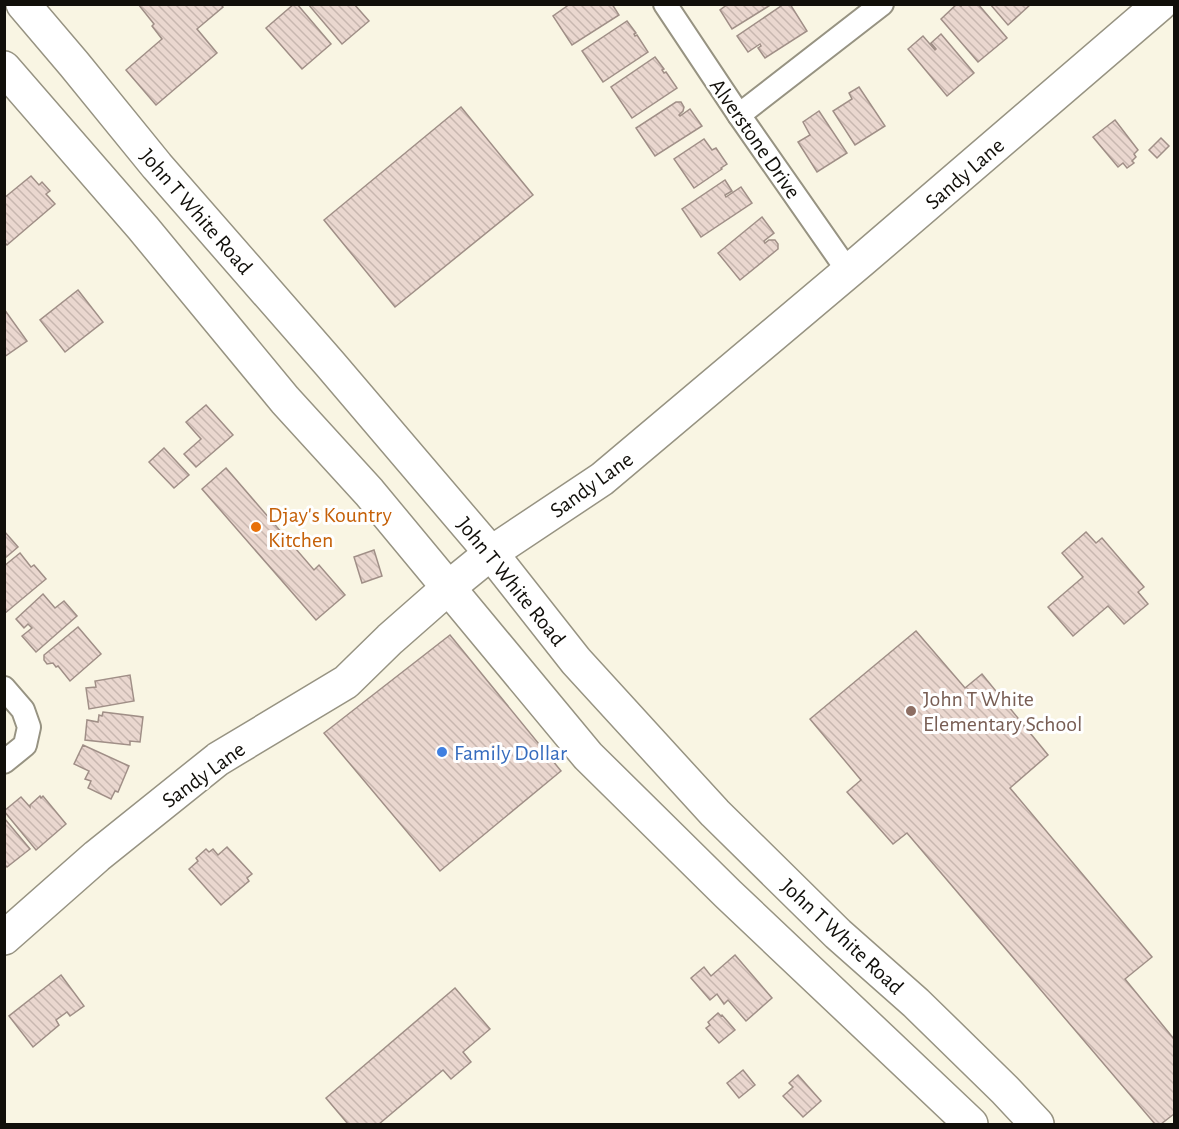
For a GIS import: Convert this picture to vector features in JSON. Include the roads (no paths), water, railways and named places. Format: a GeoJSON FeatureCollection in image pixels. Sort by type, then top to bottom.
{"type":"FeatureCollection","features":[{"type":"Feature","properties":{"kind":"main road","name":"John T White Road"},"geometry":{"type":"LineString","coordinates":[[23,4],[157,166],[491,553],[576,660],[715,813],[838,934],[932,1019],[1005,1090],[1037,1125]]}},
{"type":"Feature","properties":{"kind":"main road","name":"Sandy Lane"},"geometry":{"type":"LineString","coordinates":[[7,929],[218,759],[346,682],[390,639],[491,553],[602,479],[848,272],[1160,4]]}},
{"type":"Feature","properties":{"kind":"main road"},"geometry":{"type":"LineString","coordinates":[[4,68],[142,228],[285,400],[369,492],[588,756],[728,894],[971,1125]]}},
{"type":"Feature","properties":{"kind":"main road"},"geometry":{"type":"LineString","coordinates":[[728,894],[764,861]]}},
{"type":"Feature","properties":{"kind":"street","name":"Alverstone Drive"},"geometry":{"type":"LineString","coordinates":[[665,4],[848,272]]}},
{"type":"Feature","properties":{"kind":"street"},"geometry":{"type":"LineString","coordinates":[[739,115],[882,4]]}},
{"type":"Feature","properties":{"kind":"street"},"geometry":{"type":"LineString","coordinates":[[4,688],[23,710],[29,727],[25,745],[4,762]]}},
{"type":"Feature","properties":{"kind":"place","name":"Djay's Kountry Kitchen"},"geometry":{"type":"Point","coordinates":[256,527]}},
{"type":"Feature","properties":{"kind":"place","name":"John T White Elementary School"},"geometry":{"type":"Point","coordinates":[911,711]}},
{"type":"Feature","properties":{"kind":"place","name":"Family Dollar"},"geometry":{"type":"Point","coordinates":[442,752]}}]}
